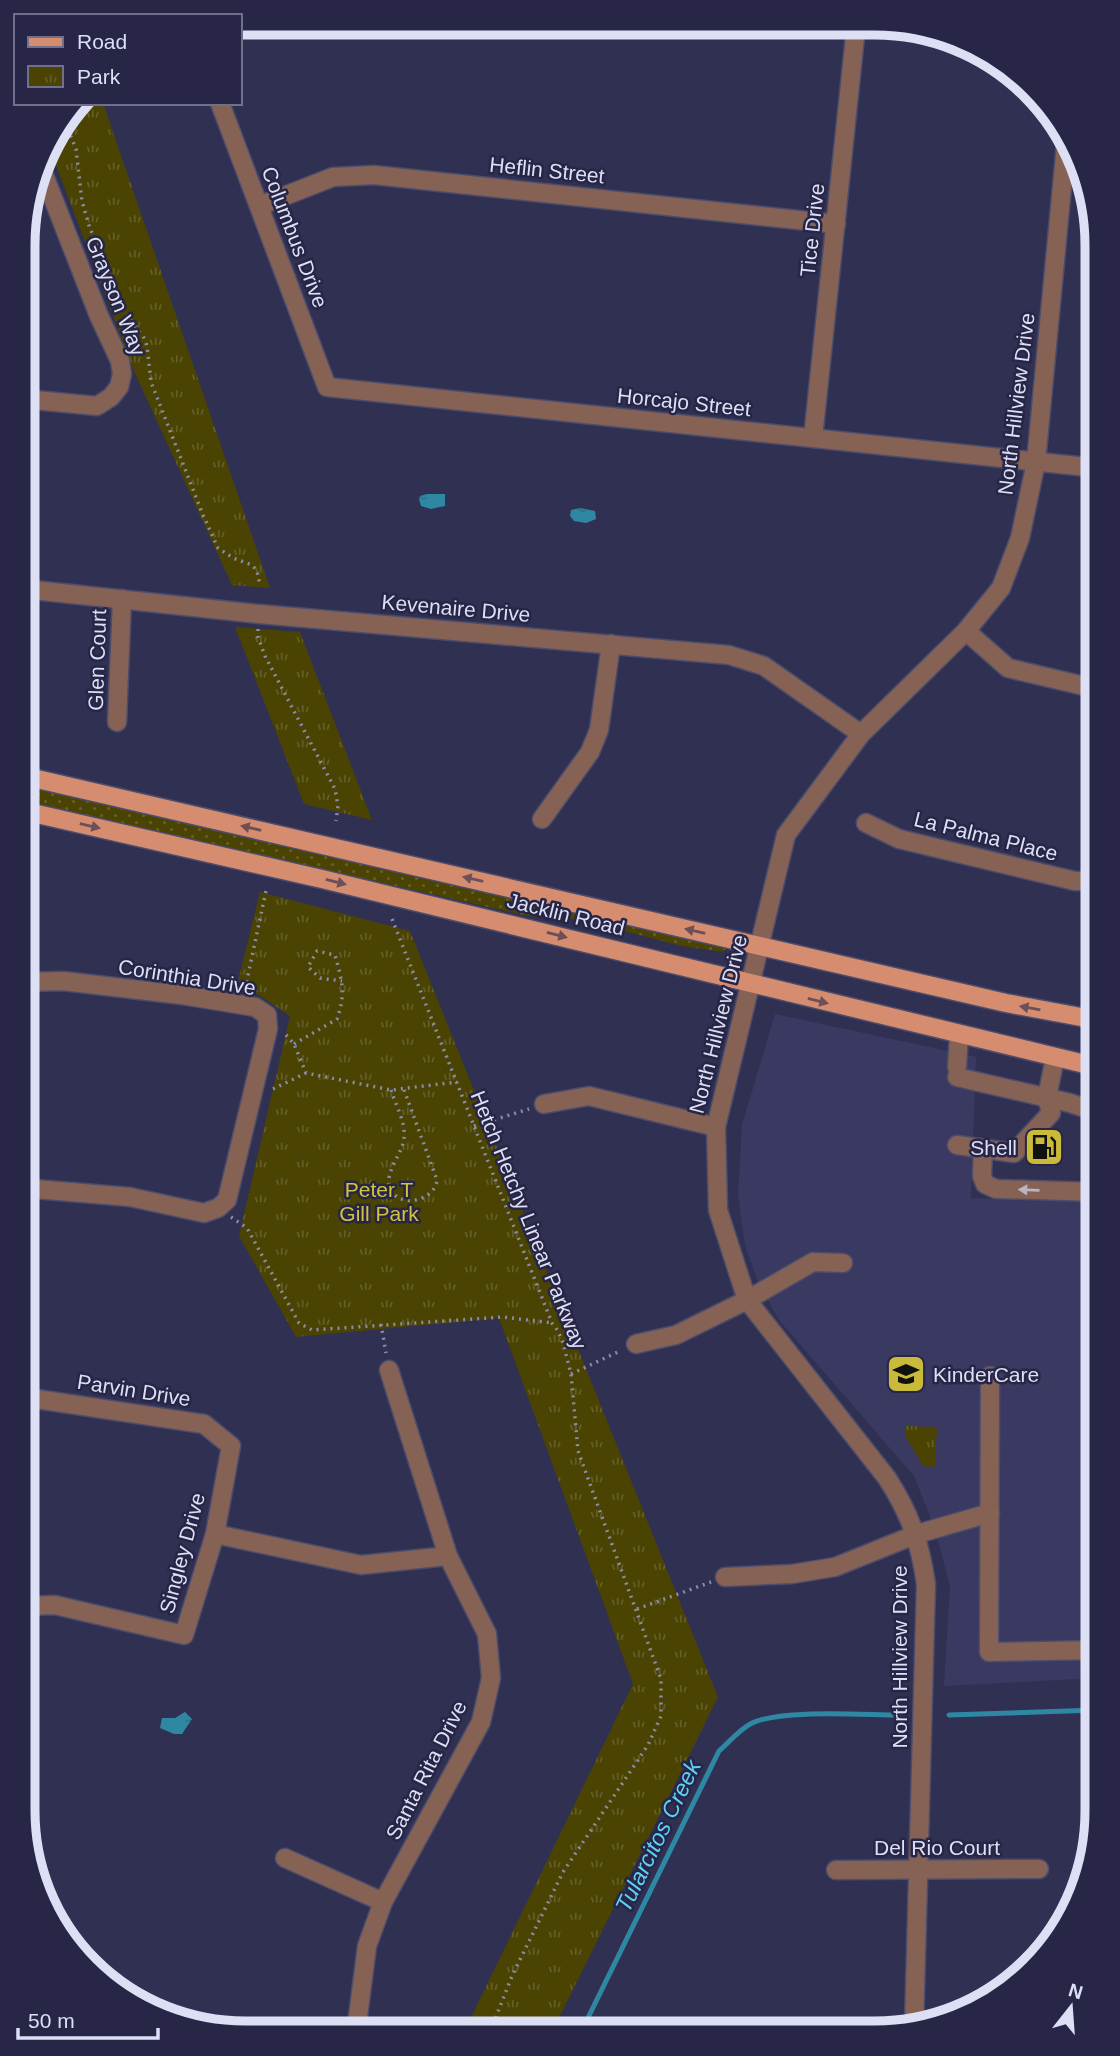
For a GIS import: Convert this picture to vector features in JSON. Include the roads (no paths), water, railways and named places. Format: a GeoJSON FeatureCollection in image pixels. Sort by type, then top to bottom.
{"type":"FeatureCollection","features":[{"type":"Feature","properties":{"kind":"main road","name":"Jacklin Road"},"geometry":{"type":"LineString","coordinates":[[35,779],[1006,1003],[1085,1018]]}},
{"type":"Feature","properties":{"kind":"main road","name":"Jacklin Road"},"geometry":{"type":"LineString","coordinates":[[35,813],[322,878],[1085,1064]]}},
{"type":"Feature","properties":{"kind":"street","name":"Tice Drive"},"geometry":{"type":"LineString","coordinates":[[813,438],[855,35]]}},
{"type":"Feature","properties":{"kind":"street","name":"Columbus Drive"},"geometry":{"type":"LineString","coordinates":[[221,105],[327,387]]}},
{"type":"Feature","properties":{"kind":"street","name":"North Hillview Drive"},"geometry":{"type":"LineString","coordinates":[[914,2017],[926,1584],[917,1534],[904,1504],[887,1478],[747,1300],[718,1210],[716,1127],[786,835],[862,734],[966,631],[1001,588],[1020,538],[1036,462],[1065,156]]}},
{"type":"Feature","properties":{"kind":"street","name":"Heflin Street"},"geometry":{"type":"LineString","coordinates":[[259,206],[333,177],[374,175],[836,223]]}},
{"type":"Feature","properties":{"kind":"street","name":"Grayson Way"},"geometry":{"type":"LineString","coordinates":[[35,400],[97,406],[111,397],[119,387],[122,374],[120,361],[99,316],[46,180]]}},
{"type":"Feature","properties":{"kind":"street","name":"Horcajo Street"},"geometry":{"type":"LineString","coordinates":[[327,387],[1085,467]]}},
{"type":"Feature","properties":{"kind":"street","name":"Kevenaire Drive"},"geometry":{"type":"LineString","coordinates":[[35,590],[729,654],[764,666],[862,734]]}},
{"type":"Feature","properties":{"kind":"street","name":"Glen Court"},"geometry":{"type":"LineString","coordinates":[[117,722],[122,600]]}},
{"type":"Feature","properties":{"kind":"street"},"geometry":{"type":"LineString","coordinates":[[966,631],[1008,668],[1085,686]]}},
{"type":"Feature","properties":{"kind":"street"},"geometry":{"type":"LineString","coordinates":[[542,819],[590,752],[599,730],[611,645]]}},
{"type":"Feature","properties":{"kind":"street","name":"La Palma Place"},"geometry":{"type":"LineString","coordinates":[[866,823],[899,839],[1075,881],[1085,881]]}},
{"type":"Feature","properties":{"kind":"street","name":"Corinthia Drive"},"geometry":{"type":"LineString","coordinates":[[35,982],[63,981],[242,1004],[255,1007],[267,1016],[268,1029],[227,1200],[218,1208],[204,1213],[130,1197],[35,1189]]}},
{"type":"Feature","properties":{"kind":"street"},"geometry":{"type":"LineString","coordinates":[[959,1035],[957,1072],[1085,1108]]}},
{"type":"Feature","properties":{"kind":"street"},"geometry":{"type":"LineString","coordinates":[[957,1145],[1014,1153],[1051,1113],[1047,1097],[1055,1058]]}},
{"type":"Feature","properties":{"kind":"street"},"geometry":{"type":"LineString","coordinates":[[544,1104],[589,1096],[716,1127]]}},
{"type":"Feature","properties":{"kind":"street"},"geometry":{"type":"LineString","coordinates":[[983,1149],[982,1176],[985,1184],[996,1189],[1085,1192]]}},
{"type":"Feature","properties":{"kind":"street"},"geometry":{"type":"LineString","coordinates":[[636,1344],[676,1335],[747,1300],[813,1262],[842,1263]]}},
{"type":"Feature","properties":{"kind":"street","name":"Santa Rita Drive"},"geometry":{"type":"LineString","coordinates":[[357,2021],[367,1946],[383,1902],[481,1722],[491,1678],[487,1634],[448,1556],[389,1370]]}},
{"type":"Feature","properties":{"kind":"street"},"geometry":{"type":"LineString","coordinates":[[990,1376],[989,1652],[1085,1650]]}},
{"type":"Feature","properties":{"kind":"street","name":"Parvin Drive"},"geometry":{"type":"LineString","coordinates":[[35,1399],[204,1424],[231,1446]]}},
{"type":"Feature","properties":{"kind":"street","name":"Singley Drive"},"geometry":{"type":"LineString","coordinates":[[35,1606],[55,1605],[184,1635],[215,1534],[231,1446]]}},
{"type":"Feature","properties":{"kind":"street"},"geometry":{"type":"LineString","coordinates":[[725,1577],[792,1574],[835,1567],[917,1534],[990,1513]]}},
{"type":"Feature","properties":{"kind":"street"},"geometry":{"type":"LineString","coordinates":[[215,1534],[361,1565],[448,1556]]}},
{"type":"Feature","properties":{"kind":"street"},"geometry":{"type":"LineString","coordinates":[[285,1858],[383,1902]]}},
{"type":"Feature","properties":{"kind":"street","name":"Del Rio Court"},"geometry":{"type":"LineString","coordinates":[[835,1870],[1039,1869]]}},
{"type":"Feature","properties":{"kind":"water"},"geometry":{"type":"Polygon","coordinates":[[[445,494],[445,506],[431,509],[421,506],[420,496],[445,494]]]}},
{"type":"Feature","properties":{"kind":"water"},"geometry":{"type":"Polygon","coordinates":[[[580,508],[595,511],[596,519],[586,523],[574,521],[570,516],[571,510],[580,508]]]}},
{"type":"Feature","properties":{"kind":"water"},"geometry":{"type":"Polygon","coordinates":[[[185,1712],[192,1719],[182,1734],[174,1734],[160,1728],[162,1718],[175,1718],[185,1712]]]}},
{"type":"Feature","properties":{"kind":"waterway","name":"Tularcitos Creek"},"geometry":{"type":"LineString","coordinates":[[949,1715],[1085,1710]]}},
{"type":"Feature","properties":{"kind":"waterway","name":"Tularcitos Creek"},"geometry":{"type":"LineString","coordinates":[[586,2021],[719,1751],[739,1732],[752,1723],[765,1719],[802,1714],[899,1715]]}},
{"type":"Feature","properties":{"kind":"place","name":"Shell"},"geometry":{"type":"Point","coordinates":[1044,1147]}},
{"type":"Feature","properties":{"kind":"place","name":"KinderCare"},"geometry":{"type":"Point","coordinates":[906,1374]}},
{"type":"Feature","properties":{"kind":"park label","name":"Peter T Gill Park"},"geometry":{"type":"Point","coordinates":[379,1201]}}]}
